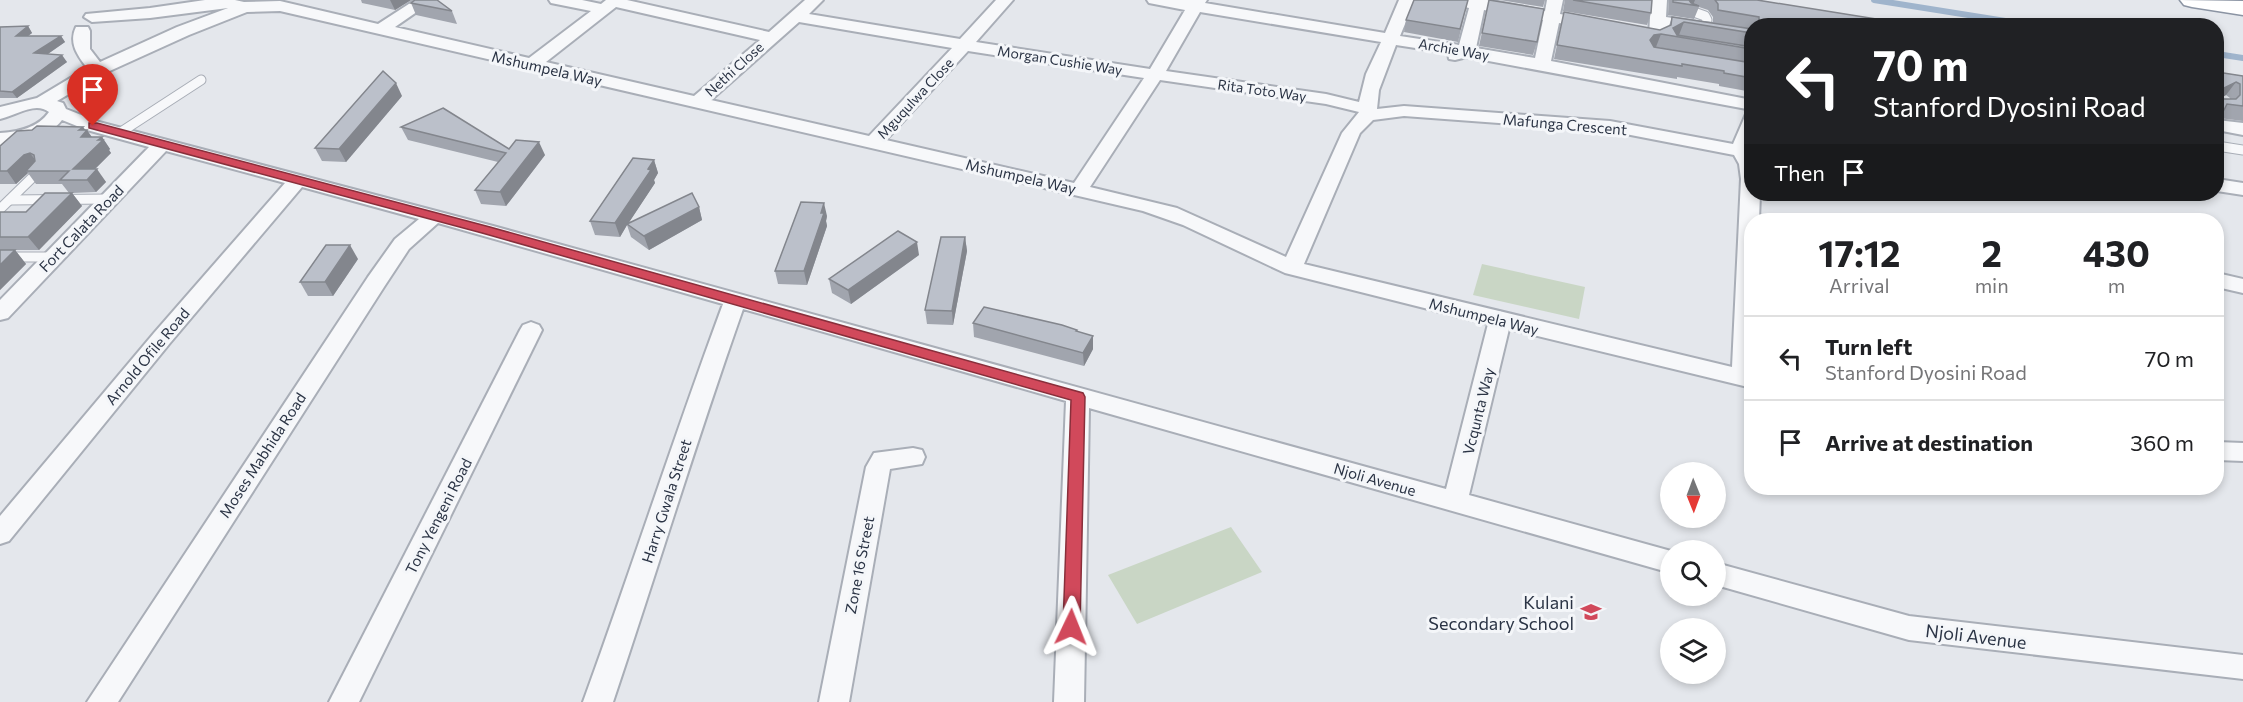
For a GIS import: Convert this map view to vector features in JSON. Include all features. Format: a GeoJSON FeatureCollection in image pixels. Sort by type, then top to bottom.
{"type":"FeatureCollection","features":[{"type":"Feature","properties":{"kind":"highway"},"geometry":{"type":"LineString","coordinates":[[2192,0],[2243,8]]}},
{"type":"Feature","properties":{"kind":"street"},"geometry":{"type":"LineString","coordinates":[[116,0],[92,17],[150,13],[224,2],[245,8]]}},
{"type":"Feature","properties":{"kind":"street"},"geometry":{"type":"LineString","coordinates":[[380,30],[426,0]]}},
{"type":"Feature","properties":{"kind":"street"},"geometry":{"type":"LineString","coordinates":[[557,0],[611,4],[770,37]]}},
{"type":"Feature","properties":{"kind":"street","name":"Nethi Close"},"geometry":{"type":"LineString","coordinates":[[698,102],[815,0]]}},
{"type":"Feature","properties":{"kind":"street","name":"Mguqulwa Close"},"geometry":{"type":"LineString","coordinates":[[873,142],[1005,0]]}},
{"type":"Feature","properties":{"kind":"street"},"geometry":{"type":"LineString","coordinates":[[1155,0],[1197,3],[1391,42]]}},
{"type":"Feature","properties":{"kind":"street"},"geometry":{"type":"LineString","coordinates":[[1292,268],[1351,133],[1368,112],[1370,89],[1407,0]]}},
{"type":"Feature","properties":{"kind":"street"},"geometry":{"type":"LineString","coordinates":[[1453,0],[1553,8],[1610,26]]}},
{"type":"Feature","properties":{"kind":"street"},"geometry":{"type":"LineString","coordinates":[[1655,85],[1655,41],[1659,0]]}},
{"type":"Feature","properties":{"kind":"street"},"geometry":{"type":"LineString","coordinates":[[1468,51],[1467,43],[1479,2]]}},
{"type":"Feature","properties":{"kind":"street"},"geometry":{"type":"LineString","coordinates":[[1079,189],[1156,74],[1197,3]]}},
{"type":"Feature","properties":{"kind":"street"},"geometry":{"type":"LineString","coordinates":[[532,64],[611,4]]}},
{"type":"Feature","properties":{"kind":"street","name":"Mshumpela Way"},"geometry":{"type":"LineString","coordinates":[[245,8],[280,6],[1079,189],[1177,214],[1292,268],[1500,321],[1744,378]]}},
{"type":"Feature","properties":{"kind":"street"},"geometry":{"type":"LineString","coordinates":[[2,112],[41,103],[97,70],[173,35],[245,8]]}},
{"type":"Feature","properties":{"kind":"street"},"geometry":{"type":"LineString","coordinates":[[1542,64],[1553,8]]}},
{"type":"Feature","properties":{"kind":"street","name":"Morgan Cushie Way"},"geometry":{"type":"LineString","coordinates":[[797,17],[960,49],[1156,74]]}},
{"type":"Feature","properties":{"kind":"street"},"geometry":{"type":"LineString","coordinates":[[1655,41],[1705,28],[1744,35]]}},
{"type":"Feature","properties":{"kind":"street"},"geometry":{"type":"LineString","coordinates":[[82,31],[82,49],[97,70]]}},
{"type":"Feature","properties":{"kind":"street"},"geometry":{"type":"LineString","coordinates":[[1655,41],[1678,42]]}},
{"type":"Feature","properties":{"kind":"street","name":"Archie Way"},"geometry":{"type":"LineString","coordinates":[[1391,42],[1453,55],[1466,54],[1468,51],[1744,103]]}},
{"type":"Feature","properties":{"kind":"street","name":"Rita Toto Way"},"geometry":{"type":"LineString","coordinates":[[1156,74],[1326,99],[1368,112]]}},
{"type":"Feature","properties":{"kind":"street"},"geometry":{"type":"LineString","coordinates":[[0,150],[55,119],[58,112],[57,107],[41,103]]}},
{"type":"Feature","properties":{"kind":"street","name":"Mafunga Crescent"},"geometry":{"type":"LineString","coordinates":[[1368,112],[1404,111],[1610,126],[1740,152]]}},
{"type":"Feature","properties":{"kind":"street"},"geometry":{"type":"LineString","coordinates":[[58,112],[93,126]]}},
{"type":"Feature","properties":{"kind":"street"},"geometry":{"type":"LineString","coordinates":[[0,139],[93,126]]}},
{"type":"Feature","properties":{"kind":"street","name":"Njoli Avenue"},"geometry":{"type":"LineString","coordinates":[[93,126],[433,217],[1660,559]]}},
{"type":"Feature","properties":{"kind":"street"},"geometry":{"type":"LineString","coordinates":[[2224,126],[2243,129]]}},
{"type":"Feature","properties":{"kind":"street"},"geometry":{"type":"LineString","coordinates":[[1744,141],[1740,152],[1744,157]]}},
{"type":"Feature","properties":{"kind":"street","name":"Fort Calata Road"},"geometry":{"type":"LineString","coordinates":[[0,314],[163,143]]}},
{"type":"Feature","properties":{"kind":"street","name":"Arnold Ofile Road"},"geometry":{"type":"LineString","coordinates":[[0,534],[162,338],[297,181]]}},
{"type":"Feature","properties":{"kind":"street","name":"Moses Mabhida Road"},"geometry":{"type":"LineString","coordinates":[[102,702],[375,282],[402,244],[433,217]]}},
{"type":"Feature","properties":{"kind":"street"},"geometry":{"type":"LineString","coordinates":[[2224,282],[2243,286]]}},
{"type":"Feature","properties":{"kind":"street","name":"Harry Gwala Street"},"geometry":{"type":"LineString","coordinates":[[598,702],[640,583],[697,405],[735,301]]}},
{"type":"Feature","properties":{"kind":"street","name":"Vcqunta Way"},"geometry":{"type":"LineString","coordinates":[[1455,501],[1500,321]]}},
{"type":"Feature","properties":{"kind":"street","name":"Tony Yengeni Road"},"geometry":{"type":"LineString","coordinates":[[344,702],[531,330]]}},
{"type":"Feature","properties":{"kind":"street"},"geometry":{"type":"LineString","coordinates":[[1069,702],[1078,397]]}},
{"type":"Feature","properties":{"kind":"street"},"geometry":{"type":"LineString","coordinates":[[2224,451],[2243,452]]}},
{"type":"Feature","properties":{"kind":"street","name":"Zone 16 Street"},"geometry":{"type":"LineString","coordinates":[[834,702],[878,467],[883,460],[888,458],[913,457]]}},
{"type":"Feature","properties":{"kind":"street","name":"Njoli Avenue"},"geometry":{"type":"LineString","coordinates":[[1726,577],[1909,628],[2243,667]]}},
{"type":"Feature","properties":{"kind":"lane"},"geometry":{"type":"LineString","coordinates":[[1692,11],[1705,16],[1705,28]]}},
{"type":"Feature","properties":{"kind":"lane"},"geometry":{"type":"LineString","coordinates":[[121,132],[201,80]]}},
{"type":"Feature","properties":{"kind":"lane"},"geometry":{"type":"LineString","coordinates":[[2224,147],[2243,150]]}},
{"type":"Feature","properties":{"kind":"lane"},"geometry":{"type":"LineString","coordinates":[[0,209],[38,172]]}},
{"type":"Feature","properties":{"kind":"lane"},"geometry":{"type":"LineString","coordinates":[[10,200],[109,199]]}},
{"type":"Feature","properties":{"kind":"lane"},"geometry":{"type":"LineString","coordinates":[[0,257],[54,257]]}},
{"type":"Feature","properties":{"kind":"green space"},"geometry":{"type":"Polygon","coordinates":[[[1482,264],[1585,287],[1579,319],[1473,295],[1482,264]]]}},
{"type":"Feature","properties":{"kind":"green space"},"geometry":{"type":"Polygon","coordinates":[[[1231,527],[1262,572],[1137,624],[1108,575],[1231,527]]]}},
{"type":"Feature","properties":{"kind":"building"},"geometry":{"type":"Polygon","coordinates":[[[415,0],[437,0],[452,11],[411,3],[415,0]]]}},
{"type":"Feature","properties":{"kind":"building"},"geometry":{"type":"Polygon","coordinates":[[[1414,0],[1468,0],[1460,29],[1406,20],[1414,0]]]}},
{"type":"Feature","properties":{"kind":"building"},"geometry":{"type":"Polygon","coordinates":[[[1489,0],[1544,9],[1537,42],[1482,33],[1489,0]]]}},
{"type":"Feature","properties":{"kind":"building"},"geometry":{"type":"Polygon","coordinates":[[[1573,0],[1652,0],[1651,13],[1573,0]]]}},
{"type":"Feature","properties":{"kind":"building"},"geometry":{"type":"Polygon","coordinates":[[[1673,0],[1689,0],[1699,6],[1673,2],[1673,0]]]}},
{"type":"Feature","properties":{"kind":"building"},"geometry":{"type":"Polygon","coordinates":[[[1715,0],[1757,0],[1870,18],[1759,18],[1718,10],[1715,0]]]}},
{"type":"Feature","properties":{"kind":"building"},"geometry":{"type":"Polygon","coordinates":[[[1564,12],[1660,30],[1671,25],[1672,17],[1744,28],[1744,32],[1684,22],[1673,28],[1677,35],[1744,46],[1744,48],[1661,34],[1654,35],[1650,40],[1654,47],[1744,62],[1744,77],[1724,73],[1724,71],[1557,45],[1564,12]]]}},
{"type":"Feature","properties":{"kind":"building"},"geometry":{"type":"Polygon","coordinates":[[[28,26],[16,36],[61,36],[34,53],[62,55],[12,92],[0,91],[0,27],[28,26]]]}},
{"type":"Feature","properties":{"kind":"building"},"geometry":{"type":"Polygon","coordinates":[[[383,71],[396,83],[339,149],[315,148],[383,71]]]}},
{"type":"Feature","properties":{"kind":"building"},"geometry":{"type":"Polygon","coordinates":[[[2224,73],[2243,76],[2243,106],[2227,104],[2224,110],[2224,99],[2236,99],[2240,95],[2240,84],[2236,82],[2224,88],[2224,73]]]}},
{"type":"Feature","properties":{"kind":"building"},"geometry":{"type":"Polygon","coordinates":[[[443,108],[509,149],[516,140],[539,142],[500,192],[475,190],[506,153],[401,127],[443,108]]]}},
{"type":"Feature","properties":{"kind":"building"},"geometry":{"type":"Polygon","coordinates":[[[37,126],[83,127],[79,130],[87,130],[81,137],[102,137],[98,140],[103,140],[73,169],[97,169],[87,180],[60,180],[69,171],[26,171],[35,161],[34,155],[30,153],[24,155],[7,171],[0,171],[0,146],[17,131],[32,130],[37,126]]]}},
{"type":"Feature","properties":{"kind":"building"},"geometry":{"type":"Polygon","coordinates":[[[633,158],[654,160],[648,169],[651,170],[615,223],[590,221],[633,158]]]}},
{"type":"Feature","properties":{"kind":"building"},"geometry":{"type":"Polygon","coordinates":[[[45,193],[72,193],[28,237],[0,237],[0,212],[26,212],[45,193]]]}},
{"type":"Feature","properties":{"kind":"building"},"geometry":{"type":"Polygon","coordinates":[[[692,193],[699,207],[644,236],[627,224],[692,193]]]}},
{"type":"Feature","properties":{"kind":"building"},"geometry":{"type":"Polygon","coordinates":[[[801,202],[824,203],[821,213],[824,213],[804,271],[775,271],[801,202]]]}},
{"type":"Feature","properties":{"kind":"building"},"geometry":{"type":"Polygon","coordinates":[[[898,231],[917,242],[848,290],[829,279],[898,231]]]}},
{"type":"Feature","properties":{"kind":"building"},"geometry":{"type":"Polygon","coordinates":[[[941,237],[965,237],[952,311],[925,310],[941,237]]]}},
{"type":"Feature","properties":{"kind":"building"},"geometry":{"type":"Polygon","coordinates":[[[326,245],[350,245],[325,282],[300,282],[326,245]]]}},
{"type":"Feature","properties":{"kind":"building"},"geometry":{"type":"Polygon","coordinates":[[[0,250],[15,250],[0,265],[0,250]]]}},
{"type":"Feature","properties":{"kind":"building"},"geometry":{"type":"Polygon","coordinates":[[[984,307],[1062,325],[1093,336],[1083,353],[973,323],[984,307]]]}},
{"type":"Feature","properties":{"kind":"waterway"},"geometry":{"type":"LineString","coordinates":[[1874,0],[1987,18]]}},
{"type":"Feature","properties":{"kind":"waterway"},"geometry":{"type":"LineString","coordinates":[[2224,55],[2243,58]]}},
{"type":"Feature","properties":{"kind":"place","name":"Kulani Secondary School"},"geometry":{"type":"Point","coordinates":[1591,612]}},
{"type":"Feature","properties":{"kind":"route"},"geometry":{"type":"LineString","coordinates":[[93,126],[486,230],[1078,397],[1071,627]]}}]}
